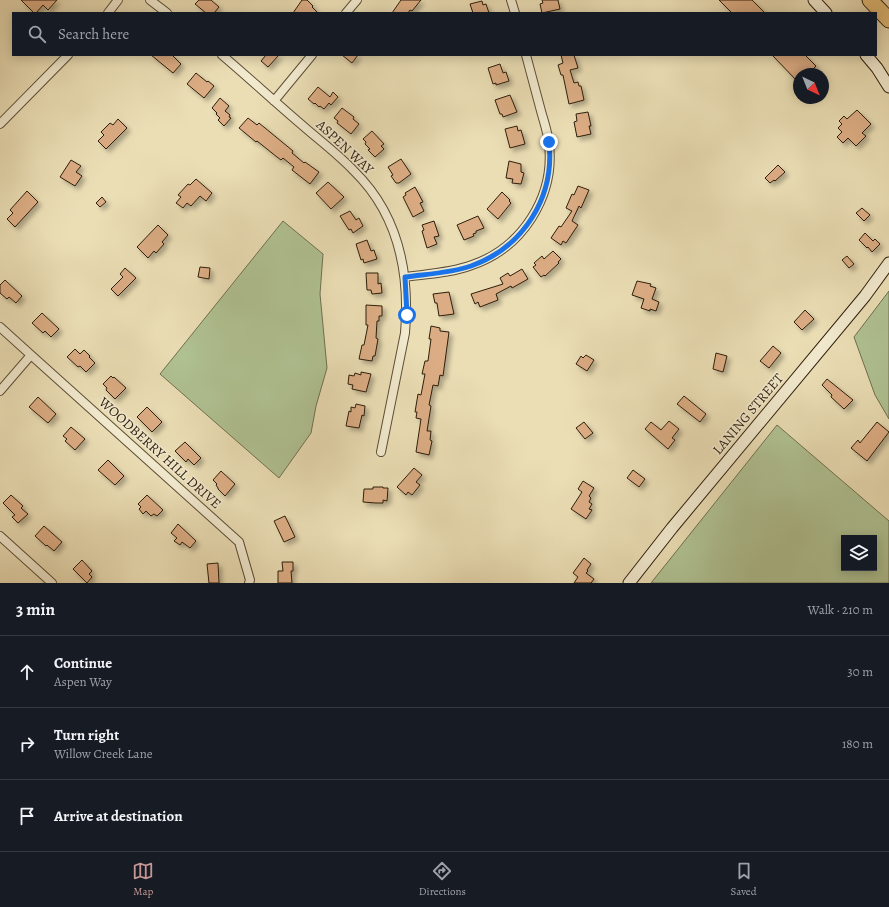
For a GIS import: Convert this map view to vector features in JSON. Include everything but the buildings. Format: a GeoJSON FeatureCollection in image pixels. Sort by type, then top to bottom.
{"type":"FeatureCollection","features":[{"type":"Feature","properties":{"kind":"highway"},"geometry":{"type":"LineString","coordinates":[[870,0],[889,20]]}},
{"type":"Feature","properties":{"kind":"street"},"geometry":{"type":"LineString","coordinates":[[109,12],[118,0]]}},
{"type":"Feature","properties":{"kind":"street"},"geometry":{"type":"LineString","coordinates":[[150,0],[166,12]]}},
{"type":"Feature","properties":{"kind":"street"},"geometry":{"type":"LineString","coordinates":[[347,12],[357,0]]}},
{"type":"Feature","properties":{"kind":"street"},"geometry":{"type":"LineString","coordinates":[[511,0],[515,12]]}},
{"type":"Feature","properties":{"kind":"street"},"geometry":{"type":"LineString","coordinates":[[814,0],[825,12]]}},
{"type":"Feature","properties":{"kind":"street"},"geometry":{"type":"LineString","coordinates":[[0,124],[67,56]]}},
{"type":"Feature","properties":{"kind":"street","name":"ASPEN WAY"},"geometry":{"type":"LineString","coordinates":[[223,56],[353,170],[368,187],[385,212],[392,228],[401,253],[407,300],[405,333],[381,452]]}},
{"type":"Feature","properties":{"kind":"street"},"geometry":{"type":"LineString","coordinates":[[274,101],[311,56]]}},
{"type":"Feature","properties":{"kind":"street"},"geometry":{"type":"LineString","coordinates":[[405,277],[465,267],[484,260],[511,242],[528,225],[535,215],[546,185],[550,152],[547,134],[526,56]]}},
{"type":"Feature","properties":{"kind":"street"},"geometry":{"type":"LineString","coordinates":[[867,56],[877,68],[889,87]]}},
{"type":"Feature","properties":{"kind":"street","name":"LANING STREET"},"geometry":{"type":"LineString","coordinates":[[629,583],[672,528],[865,296],[889,263]]}},
{"type":"Feature","properties":{"kind":"street","name":"WOODBERRY HILL DRIVE"},"geometry":{"type":"LineString","coordinates":[[0,327],[239,542],[250,580],[249,583]]}},
{"type":"Feature","properties":{"kind":"street"},"geometry":{"type":"LineString","coordinates":[[0,390],[31,355]]}},
{"type":"Feature","properties":{"kind":"street"},"geometry":{"type":"LineString","coordinates":[[0,536],[52,583]]}},
{"type":"Feature","properties":{"kind":"green space"},"geometry":{"type":"Polygon","coordinates":[[[283,221],[323,254],[320,294],[327,368],[316,406],[311,433],[279,478],[160,374],[283,221]]]}},
{"type":"Feature","properties":{"kind":"green space"},"geometry":{"type":"Polygon","coordinates":[[[889,291],[889,419],[875,395],[854,337],[889,291]]]}},
{"type":"Feature","properties":{"kind":"green space"},"geometry":{"type":"Polygon","coordinates":[[[777,425],[889,521],[889,583],[651,583],[777,425]]]}},
{"type":"Feature","properties":{"kind":"route"},"geometry":{"type":"LineString","coordinates":[[407,315],[405,277],[460,268],[481,262],[502,249],[528,225],[535,215],[546,185],[550,160],[549,142]]}}]}
